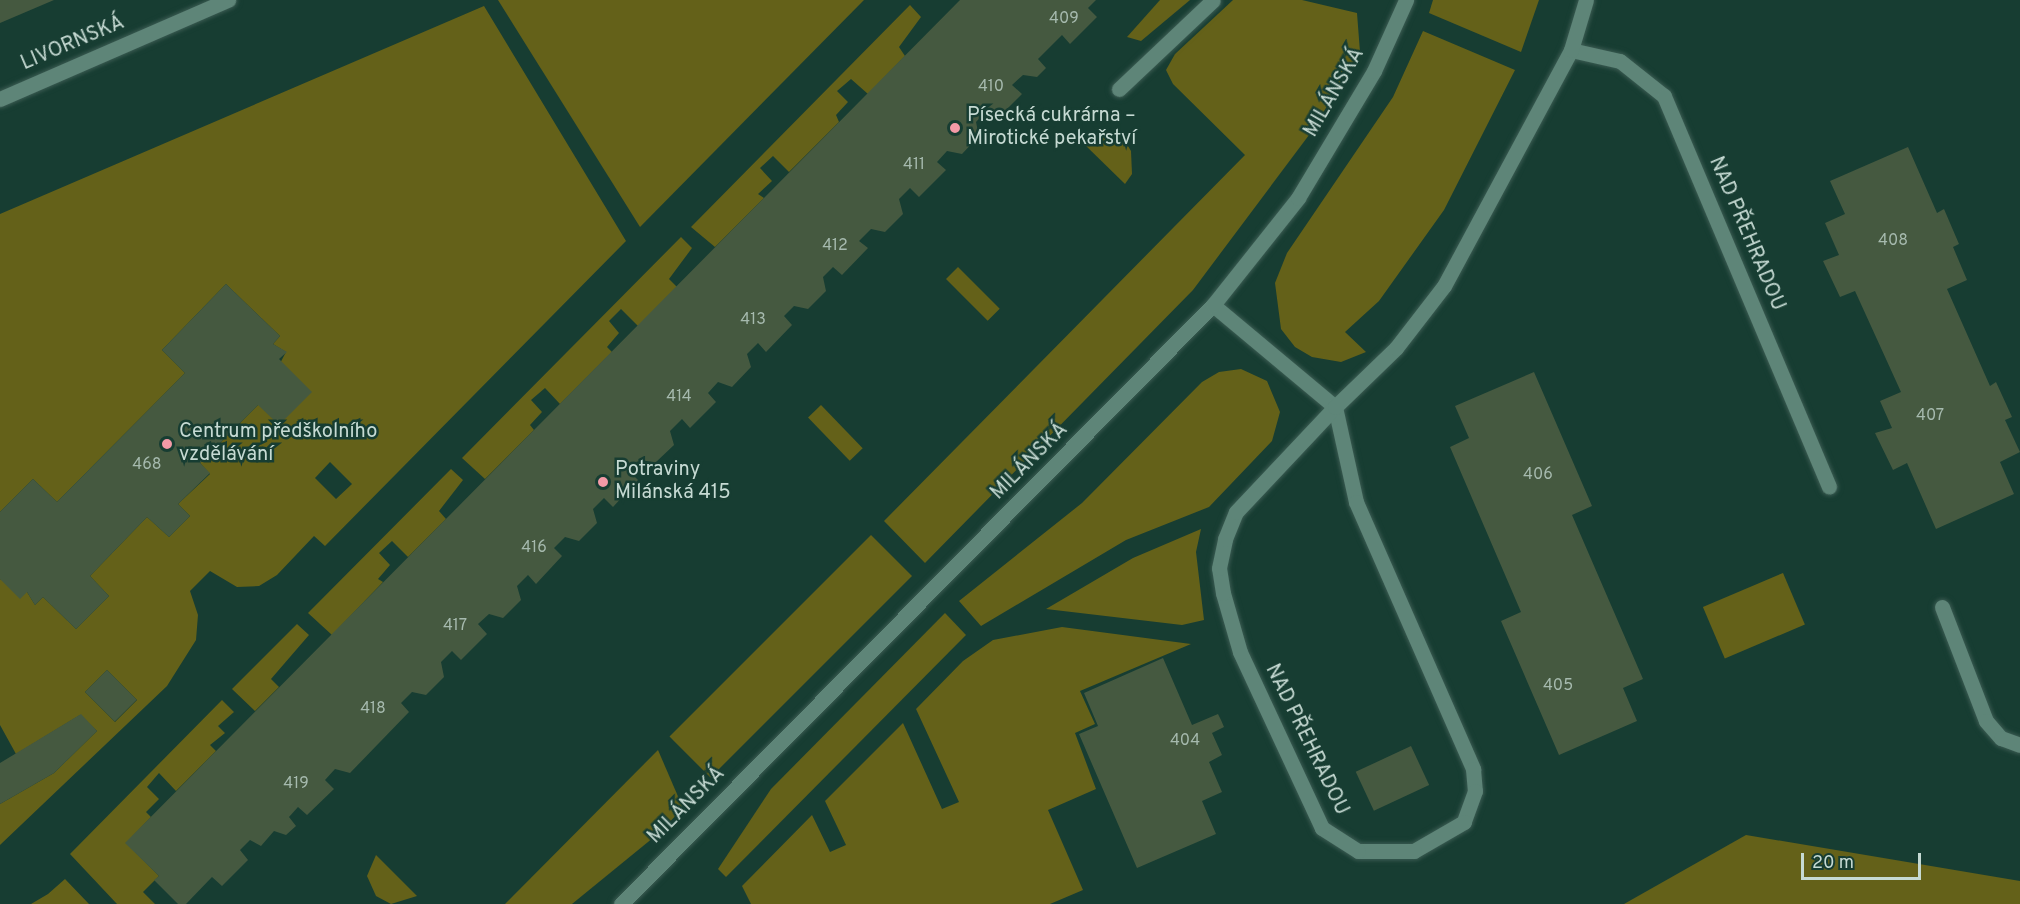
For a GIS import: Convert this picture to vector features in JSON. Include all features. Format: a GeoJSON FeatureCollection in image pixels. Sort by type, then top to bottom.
{"type":"FeatureCollection","features":[{"type":"Feature","properties":{"kind":"street","name":"LIVORNSKÁ"},"geometry":{"type":"LineString","coordinates":[[0,99],[228,0]]}},
{"type":"Feature","properties":{"kind":"street"},"geometry":{"type":"LineString","coordinates":[[1119,89],[1213,0]]}},
{"type":"Feature","properties":{"kind":"street","name":"MILÁNSKÁ"},"geometry":{"type":"LineString","coordinates":[[621,904],[1213,305],[1298,198],[1374,72],[1406,0]]}},
{"type":"Feature","properties":{"kind":"street","name":"NAD PŘEHRADOU"},"geometry":{"type":"LineString","coordinates":[[1335,406],[1356,502],[1473,769],[1475,791],[1464,822],[1414,851],[1359,850],[1322,828],[1240,651],[1223,593],[1219,568],[1236,512],[1335,406],[1396,348],[1444,286],[1571,50],[1586,0]]}},
{"type":"Feature","properties":{"kind":"street","name":"NAD PŘEHRADOU"},"geometry":{"type":"LineString","coordinates":[[1571,50],[1620,61],[1664,96],[1829,487]]}},
{"type":"Feature","properties":{"kind":"street"},"geometry":{"type":"LineString","coordinates":[[1213,305],[1335,406]]}},
{"type":"Feature","properties":{"kind":"street"},"geometry":{"type":"LineString","coordinates":[[1942,607],[1986,721],[2001,738],[2020,745]]}},
{"type":"Feature","properties":{"kind":"shaded area"},"geometry":{"type":"Polygon","coordinates":[[[498,0],[864,0],[640,227],[498,0]]]}},
{"type":"Feature","properties":{"kind":"shaded area"},"geometry":{"type":"Polygon","coordinates":[[[1160,0],[1190,0],[1141,41],[1127,37],[1160,0]]]}},
{"type":"Feature","properties":{"kind":"shaded area"},"geometry":{"type":"Polygon","coordinates":[[[1233,0],[1302,0],[1357,13],[1360,52],[1312,131],[1193,290],[925,563],[884,521],[1245,155],[1173,84],[1166,70],[1175,54],[1233,0]]]}},
{"type":"Feature","properties":{"kind":"shaded area"},"geometry":{"type":"Polygon","coordinates":[[[1433,0],[1539,0],[1521,52],[1429,13],[1433,0]]]}},
{"type":"Feature","properties":{"kind":"shaded area"},"geometry":{"type":"Polygon","coordinates":[[[910,5],[921,17],[899,47],[905,56],[868,94],[851,79],[837,91],[848,102],[836,115],[839,122],[789,172],[773,156],[760,168],[772,181],[758,194],[764,198],[715,247],[691,227],[910,5]]]}},
{"type":"Feature","properties":{"kind":"shaded area"},"geometry":{"type":"Polygon","coordinates":[[[484,6],[626,241],[325,546],[314,536],[277,575],[259,586],[237,587],[210,571],[190,591],[198,615],[196,640],[167,686],[0,845],[0,804],[54,773],[97,731],[80,715],[16,754],[0,725],[0,579],[27,592],[35,605],[43,597],[76,629],[109,596],[90,576],[147,517],[169,537],[190,516],[178,504],[210,474],[200,463],[258,405],[286,352],[273,344],[280,336],[226,284],[162,350],[185,373],[57,502],[33,479],[0,512],[0,214],[484,6]],[[330,462],[315,478],[336,499],[352,484],[330,462]],[[107,670],[85,692],[115,722],[137,700],[107,670]]]}},
{"type":"Feature","properties":{"kind":"shaded area"},"geometry":{"type":"Polygon","coordinates":[[[1423,31],[1515,70],[1444,210],[1379,301],[1345,332],[1366,352],[1341,362],[1312,357],[1295,347],[1281,329],[1275,283],[1287,253],[1393,97],[1423,31]]]}},
{"type":"Feature","properties":{"kind":"shaded area"},"geometry":{"type":"Polygon","coordinates":[[[1103,133],[1125,141],[1131,151],[1132,174],[1125,184],[1082,142],[1103,133]]]}},
{"type":"Feature","properties":{"kind":"shaded area"},"geometry":{"type":"Polygon","coordinates":[[[681,237],[692,248],[669,279],[677,287],[638,326],[621,309],[609,321],[619,333],[607,347],[612,352],[560,404],[545,388],[531,400],[542,412],[530,425],[534,430],[485,479],[462,458],[681,237]]]}},
{"type":"Feature","properties":{"kind":"shaded area"},"geometry":{"type":"Polygon","coordinates":[[[958,267],[1000,309],[988,321],[946,279],[958,267]]]}},
{"type":"Feature","properties":{"kind":"shaded area"},"geometry":{"type":"Polygon","coordinates":[[[1241,369],[1267,381],[1280,412],[1272,441],[1209,507],[1126,540],[981,626],[959,601],[1082,503],[1202,382],[1219,372],[1241,369]]]}},
{"type":"Feature","properties":{"kind":"shaded area"},"geometry":{"type":"Polygon","coordinates":[[[821,405],[863,448],[850,461],[808,418],[821,405]]]}},
{"type":"Feature","properties":{"kind":"shaded area"},"geometry":{"type":"Polygon","coordinates":[[[451,469],[463,480],[439,511],[446,519],[408,557],[392,541],[379,553],[390,565],[378,579],[383,582],[332,635],[308,613],[451,469]]]}},
{"type":"Feature","properties":{"kind":"shaded area"},"geometry":{"type":"Polygon","coordinates":[[[1201,529],[1196,552],[1204,620],[1182,625],[1046,609],[1133,558],[1201,529]]]}},
{"type":"Feature","properties":{"kind":"shaded area"},"geometry":{"type":"Polygon","coordinates":[[[871,535],[912,576],[710,778],[669,737],[871,535]]]}},
{"type":"Feature","properties":{"kind":"shaded area"},"geometry":{"type":"Polygon","coordinates":[[[1783,573],[1805,625],[1725,659],[1703,607],[1783,573]]]}},
{"type":"Feature","properties":{"kind":"shaded area"},"geometry":{"type":"Polygon","coordinates":[[[945,613],[966,635],[726,877],[718,869],[771,789],[945,613]]]}},
{"type":"Feature","properties":{"kind":"shaded area"},"geometry":{"type":"Polygon","coordinates":[[[297,624],[309,635],[271,679],[279,687],[255,711],[232,689],[297,624]]]}},
{"type":"Feature","properties":{"kind":"shaded area"},"geometry":{"type":"Polygon","coordinates":[[[1062,627],[1191,644],[1080,691],[1095,724],[1075,733],[1096,789],[1048,810],[1083,890],[1050,904],[751,904],[742,886],[812,815],[830,852],[846,845],[825,801],[903,723],[942,809],[959,802],[916,709],[963,661],[993,640],[1062,627]]]}},
{"type":"Feature","properties":{"kind":"shaded area"},"geometry":{"type":"Polygon","coordinates":[[[222,700],[234,712],[218,726],[225,733],[210,745],[216,751],[176,791],[159,773],[147,787],[159,799],[146,812],[151,817],[126,843],[159,876],[143,892],[155,904],[117,904],[70,854],[222,700]]]}},
{"type":"Feature","properties":{"kind":"shaded area"},"geometry":{"type":"Polygon","coordinates":[[[658,750],[683,808],[659,833],[572,904],[505,904],[658,750]]]}},
{"type":"Feature","properties":{"kind":"shaded area"},"geometry":{"type":"Polygon","coordinates":[[[1746,835],[2020,881],[2020,904],[1624,904],[1746,835]]]}},
{"type":"Feature","properties":{"kind":"shaded area"},"geometry":{"type":"Polygon","coordinates":[[[376,855],[417,896],[391,904],[376,896],[367,876],[376,855]]]}},
{"type":"Feature","properties":{"kind":"shaded area"},"geometry":{"type":"Polygon","coordinates":[[[65,879],[89,904],[31,904],[48,894],[65,879]]]}},
{"type":"Feature","properties":{"kind":"building"},"geometry":{"type":"Polygon","coordinates":[[[0,0],[54,0],[0,23],[0,0]]]}},
{"type":"Feature","properties":{"kind":"building"},"geometry":{"type":"Polygon","coordinates":[[[960,0],[1096,0],[1088,8],[1097,17],[1070,44],[1062,35],[1038,59],[1046,68],[1037,77],[1023,75],[1012,85],[1022,94],[995,121],[986,111],[976,122],[979,136],[962,154],[947,151],[937,162],[946,170],[919,197],[910,188],[899,199],[903,214],[885,232],[871,229],[859,241],[868,248],[842,275],[833,267],[823,277],[826,291],[808,309],[794,306],[784,316],[792,325],[766,352],[758,343],[747,354],[751,367],[732,387],[718,382],[708,393],[716,402],[690,428],[682,419],[670,431],[674,445],[655,463],[642,460],[630,472],[638,480],[613,507],[604,498],[593,509],[597,523],[579,541],[565,537],[554,548],[562,556],[536,584],[528,575],[517,586],[521,600],[503,618],[489,614],[478,624],[487,634],[461,660],[452,651],[441,662],[444,677],[426,695],[412,692],[401,703],[409,712],[350,773],[335,769],[325,780],[334,789],[307,815],[298,807],[289,817],[296,826],[286,835],[274,831],[261,846],[250,840],[240,850],[248,860],[222,886],[212,877],[186,904],[178,904],[154,880],[159,876],[125,843],[960,0]]]}},
{"type":"Feature","properties":{"kind":"building"},"geometry":{"type":"Polygon","coordinates":[[[1908,147],[1937,213],[1944,209],[1959,244],[1953,247],[1967,280],[1947,289],[1990,386],[1996,382],[2012,417],[2005,420],[2020,452],[2000,462],[2014,494],[1936,529],[1907,463],[1893,470],[1875,433],[1892,428],[1880,401],[1901,392],[1855,291],[1840,297],[1823,261],[1839,255],[1825,223],[1845,214],[1830,181],[1908,147]]]}},
{"type":"Feature","properties":{"kind":"building","name":"Centrum předškolního vzdělávání"},"geometry":{"type":"Polygon","coordinates":[[[226,284],[280,336],[273,344],[287,352],[279,359],[312,392],[279,425],[258,405],[200,463],[210,473],[178,504],[190,516],[169,537],[147,517],[90,576],[109,596],[76,629],[43,597],[35,605],[27,592],[20,599],[0,579],[0,512],[33,479],[57,502],[185,373],[162,350],[226,284]]]}},
{"type":"Feature","properties":{"kind":"building"},"geometry":{"type":"Polygon","coordinates":[[[1534,372],[1592,506],[1572,515],[1643,679],[1623,688],[1637,721],[1559,755],[1501,621],[1521,612],[1450,447],[1469,438],[1455,406],[1534,372]]]}},
{"type":"Feature","properties":{"kind":"building"},"geometry":{"type":"Polygon","coordinates":[[[1163,658],[1192,725],[1218,714],[1221,720],[1224,727],[1212,733],[1222,755],[1209,762],[1222,792],[1202,801],[1216,834],[1137,868],[1079,734],[1098,726],[1084,693],[1163,658]]]}},
{"type":"Feature","properties":{"kind":"building"},"geometry":{"type":"Polygon","coordinates":[[[107,670],[137,700],[115,722],[85,692],[107,670]]]}},
{"type":"Feature","properties":{"kind":"building"},"geometry":{"type":"Polygon","coordinates":[[[81,714],[97,731],[54,773],[0,804],[0,763],[81,714]]]}},
{"type":"Feature","properties":{"kind":"building"},"geometry":{"type":"Polygon","coordinates":[[[1411,746],[1429,785],[1374,811],[1356,772],[1411,746]]]}},
{"type":"Feature","properties":{"kind":"place","name":"Písecká cukrárna – Mirotické pekařství"},"geometry":{"type":"Point","coordinates":[955,128]}},
{"type":"Feature","properties":{"kind":"place","name":"Centrum předškolního vzdělávání"},"geometry":{"type":"Point","coordinates":[167,444]}},
{"type":"Feature","properties":{"kind":"place","name":"Potraviny Milánská 415"},"geometry":{"type":"Point","coordinates":[603,482]}}]}
